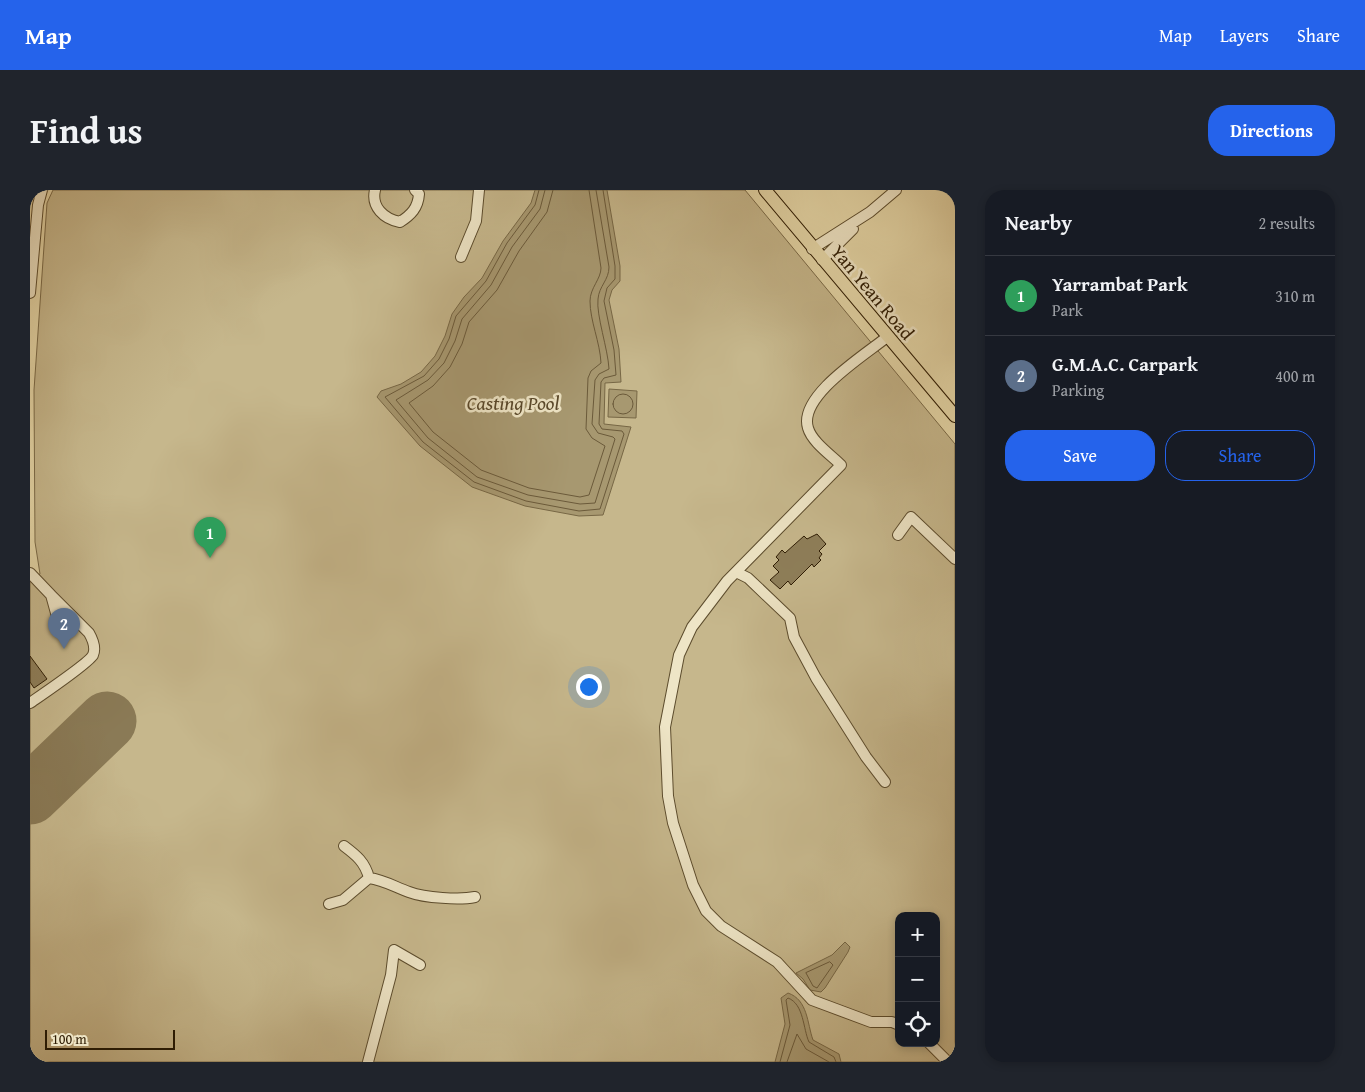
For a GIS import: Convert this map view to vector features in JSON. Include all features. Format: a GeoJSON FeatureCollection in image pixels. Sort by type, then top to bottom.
{"type":"FeatureCollection","features":[{"type":"Feature","properties":{"kind":"main road","name":"Yan Yean Road"},"geometry":{"type":"LineString","coordinates":[[765,190],[812,249],[955,416]]}},
{"type":"Feature","properties":{"kind":"street"},"geometry":{"type":"LineString","coordinates":[[30,293],[38,205],[42,190]]}},
{"type":"Feature","properties":{"kind":"street"},"geometry":{"type":"LineString","coordinates":[[375,190],[374,197],[380,212],[388,219],[400,222],[411,215],[418,204],[418,194],[415,190]]}},
{"type":"Feature","properties":{"kind":"street"},"geometry":{"type":"LineString","coordinates":[[461,257],[476,221],[479,190]]}},
{"type":"Feature","properties":{"kind":"street"},"geometry":{"type":"LineString","coordinates":[[822,260],[870,212],[896,190]]}},
{"type":"Feature","properties":{"kind":"street"},"geometry":{"type":"LineString","coordinates":[[812,249],[870,212]]}},
{"type":"Feature","properties":{"kind":"street"},"geometry":{"type":"LineString","coordinates":[[887,336],[817,394],[807,413],[808,428],[812,435],[841,465],[736,572],[692,627],[679,655],[665,727],[668,796],[672,823],[693,884],[706,911],[722,926],[777,962],[812,1000],[871,1022],[895,1024]]}},
{"type":"Feature","properties":{"kind":"street"},"geometry":{"type":"LineString","coordinates":[[898,535],[911,517],[955,559]]}},
{"type":"Feature","properties":{"kind":"street"},"geometry":{"type":"LineString","coordinates":[[736,572],[748,578],[790,618],[794,637],[816,678],[856,742],[885,782]]}},
{"type":"Feature","properties":{"kind":"street"},"geometry":{"type":"LineString","coordinates":[[30,573],[89,633],[93,640],[94,652],[87,663],[30,703]]}},
{"type":"Feature","properties":{"kind":"street"},"geometry":{"type":"LineString","coordinates":[[51,594],[59,624]]}},
{"type":"Feature","properties":{"kind":"street"},"geometry":{"type":"LineString","coordinates":[[344,846],[359,858],[366,867],[369,878]]}},
{"type":"Feature","properties":{"kind":"street"},"geometry":{"type":"LineString","coordinates":[[329,904],[343,900],[369,878],[381,880],[411,893],[462,900],[475,897]]}},
{"type":"Feature","properties":{"kind":"street"},"geometry":{"type":"LineString","coordinates":[[368,1062],[391,975],[394,950],[420,965]]}},
{"type":"Feature","properties":{"kind":"street"},"geometry":{"type":"LineString","coordinates":[[933,1047],[948,1062]]}},
{"type":"Feature","properties":{"kind":"shaded area"},"geometry":{"type":"Polygon","coordinates":[[[53,190],[745,190],[955,444],[955,1062],[30,1062],[30,582],[40,574],[35,542],[34,390],[47,203],[53,190]]]}},
{"type":"Feature","properties":{"kind":"water","name":"Casting Pool"},"geometry":{"type":"Polygon","coordinates":[[[535,190],[607,190],[620,266],[620,281],[612,290],[609,300],[619,349],[621,382],[605,383],[604,424],[631,427],[603,515],[579,516],[525,506],[472,487],[420,446],[377,397],[381,391],[401,384],[421,372],[435,356],[445,336],[452,314],[464,297],[482,278],[503,241],[531,203],[535,190]]]}},
{"type":"Feature","properties":{"kind":"water"},"geometry":{"type":"Polygon","coordinates":[[[609,389],[637,391],[636,418],[608,417],[609,389]]]}},
{"type":"Feature","properties":{"kind":"water"},"geometry":{"type":"Polygon","coordinates":[[[845,942],[850,947],[848,952],[825,988],[821,992],[810,990],[803,979],[796,973],[832,955],[845,942]]]}},
{"type":"Feature","properties":{"kind":"water"},"geometry":{"type":"Polygon","coordinates":[[[788,993],[795,996],[803,1006],[813,1040],[839,1054],[841,1062],[775,1062],[785,1024],[781,998],[788,993]]]}},
{"type":"Feature","properties":{"kind":"building"},"geometry":{"type":"Polygon","coordinates":[[[817,534],[826,544],[819,551],[822,554],[819,558],[821,560],[814,567],[812,564],[791,585],[788,581],[780,589],[770,580],[779,572],[773,566],[779,560],[776,557],[782,550],[785,553],[804,536],[807,539],[817,534]]]}},
{"type":"Feature","properties":{"kind":"building"},"geometry":{"type":"Polygon","coordinates":[[[30,656],[47,679],[34,688],[30,682],[30,656]]]}},
{"type":"Feature","properties":{"kind":"runway"},"geometry":{"type":"LineString","coordinates":[[30,795],[107,721]]}},
{"type":"Feature","properties":{"kind":"place","name":"Yarrambat Park"},"geometry":{"type":"Point","coordinates":[210,558]}},
{"type":"Feature","properties":{"kind":"place","name":"G.M.A.C. Carpark"},"geometry":{"type":"Point","coordinates":[64,649]}}]}
